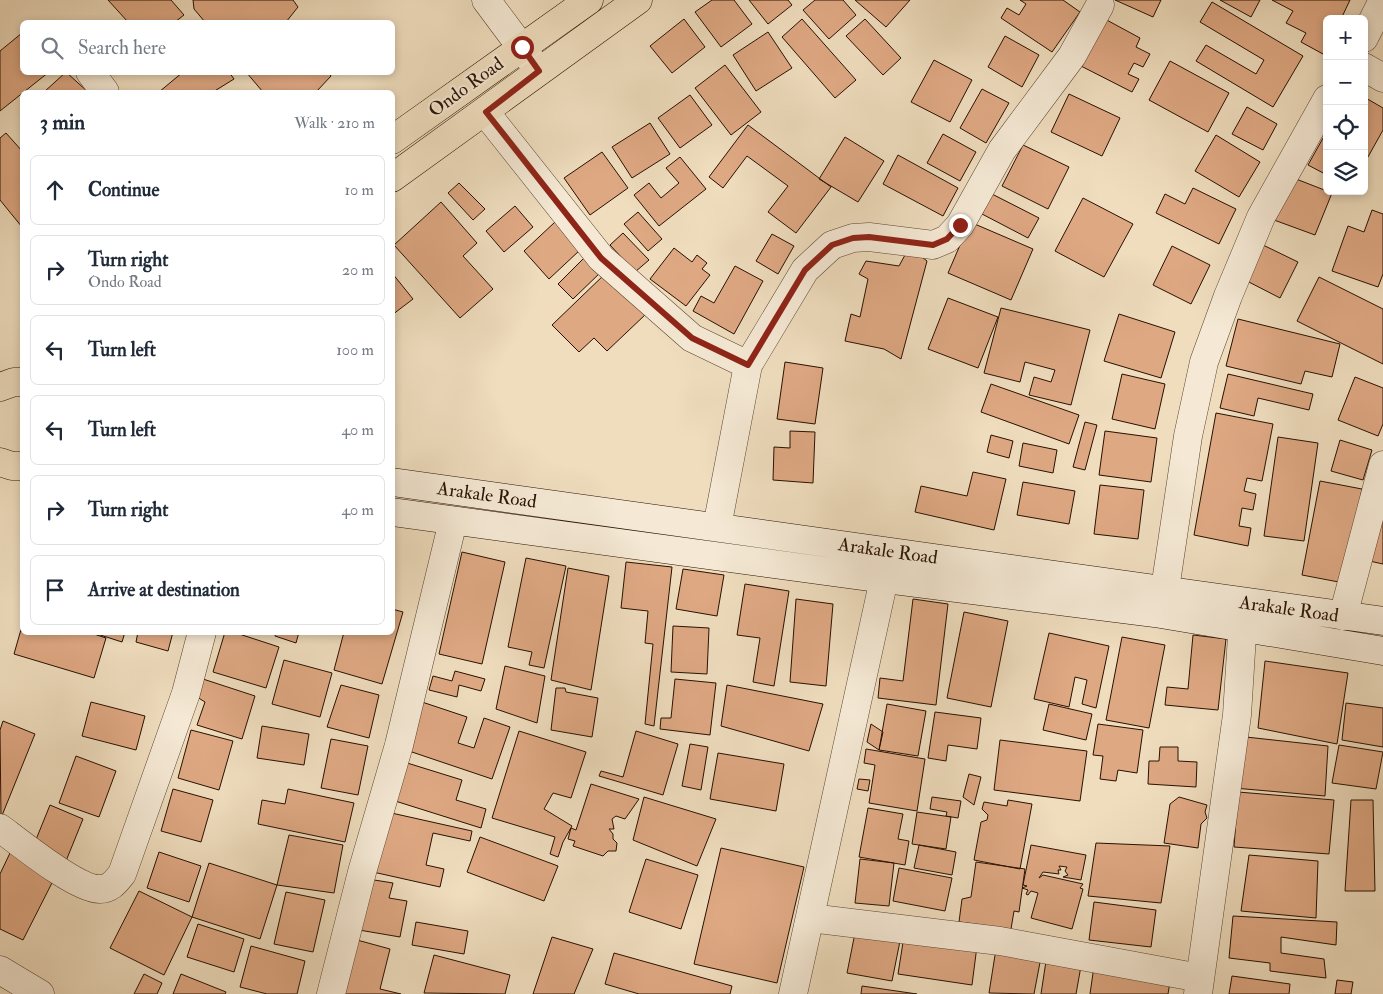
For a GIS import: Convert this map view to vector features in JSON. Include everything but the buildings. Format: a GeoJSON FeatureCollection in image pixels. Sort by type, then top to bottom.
{"type":"FeatureCollection","features":[{"type":"Feature","properties":{"kind":"main road","name":"Ondo Road"},"geometry":{"type":"LineString","coordinates":[[395,138],[588,0]]}},
{"type":"Feature","properties":{"kind":"main road","name":"Ondo Road"},"geometry":{"type":"LineString","coordinates":[[395,176],[486,112],[539,71],[638,0]]}},
{"type":"Feature","properties":{"kind":"main road"},"geometry":{"type":"LineString","coordinates":[[0,387],[20,382]]}},
{"type":"Feature","properties":{"kind":"main road"},"geometry":{"type":"LineString","coordinates":[[0,462],[12,466],[20,466]]}},
{"type":"Feature","properties":{"kind":"street"},"geometry":{"type":"LineString","coordinates":[[486,0],[539,71]]}},
{"type":"Feature","properties":{"kind":"street"},"geometry":{"type":"LineString","coordinates":[[1368,30],[1383,0]]}},
{"type":"Feature","properties":{"kind":"street"},"geometry":{"type":"LineString","coordinates":[[717,527],[748,365],[805,270],[832,245],[853,238],[869,237],[933,245],[947,239],[960,225],[1002,150],[1072,56],[1100,5]]}},
{"type":"Feature","properties":{"kind":"street"},"geometry":{"type":"LineString","coordinates":[[1368,69],[1383,78]]}},
{"type":"Feature","properties":{"kind":"street"},"geometry":{"type":"LineString","coordinates":[[92,75],[104,90]]}},
{"type":"Feature","properties":{"kind":"street"},"geometry":{"type":"LineString","coordinates":[[1165,589],[1188,436],[1204,362],[1228,296],[1261,217],[1324,105]]}},
{"type":"Feature","properties":{"kind":"street"},"geometry":{"type":"LineString","coordinates":[[486,112],[601,258],[692,338],[748,365]]}},
{"type":"Feature","properties":{"kind":"street"},"geometry":{"type":"LineString","coordinates":[[1343,616],[1383,465]]}},
{"type":"Feature","properties":{"kind":"street","name":"Arakale Road"},"geometry":{"type":"LineString","coordinates":[[395,482],[1165,589],[1242,615],[1383,650]]}},
{"type":"Feature","properties":{"kind":"street","name":"Arakale Road"},"geometry":{"type":"LineString","coordinates":[[395,512],[453,522],[884,579],[1155,613],[1343,616],[1383,622]]}},
{"type":"Feature","properties":{"kind":"street"},"geometry":{"type":"LineString","coordinates":[[331,994],[362,872],[399,745],[453,522]]}},
{"type":"Feature","properties":{"kind":"street"},"geometry":{"type":"LineString","coordinates":[[793,994],[884,579]]}},
{"type":"Feature","properties":{"kind":"street"},"geometry":{"type":"LineString","coordinates":[[810,918],[1000,941],[1199,986],[1237,715],[1242,615]]}},
{"type":"Feature","properties":{"kind":"street"},"geometry":{"type":"LineString","coordinates":[[0,828],[66,875],[87,886],[100,889],[111,887],[122,874],[186,693],[201,635]]}},
{"type":"Feature","properties":{"kind":"street"},"geometry":{"type":"LineString","coordinates":[[0,970],[40,994]]}},
{"type":"Feature","properties":{"kind":"route"},"geometry":{"type":"LineString","coordinates":[[522,47],[539,71],[486,112],[601,258],[692,338],[748,365],[805,270],[832,245],[853,238],[869,237],[933,245],[947,239],[960,225]]}}]}
